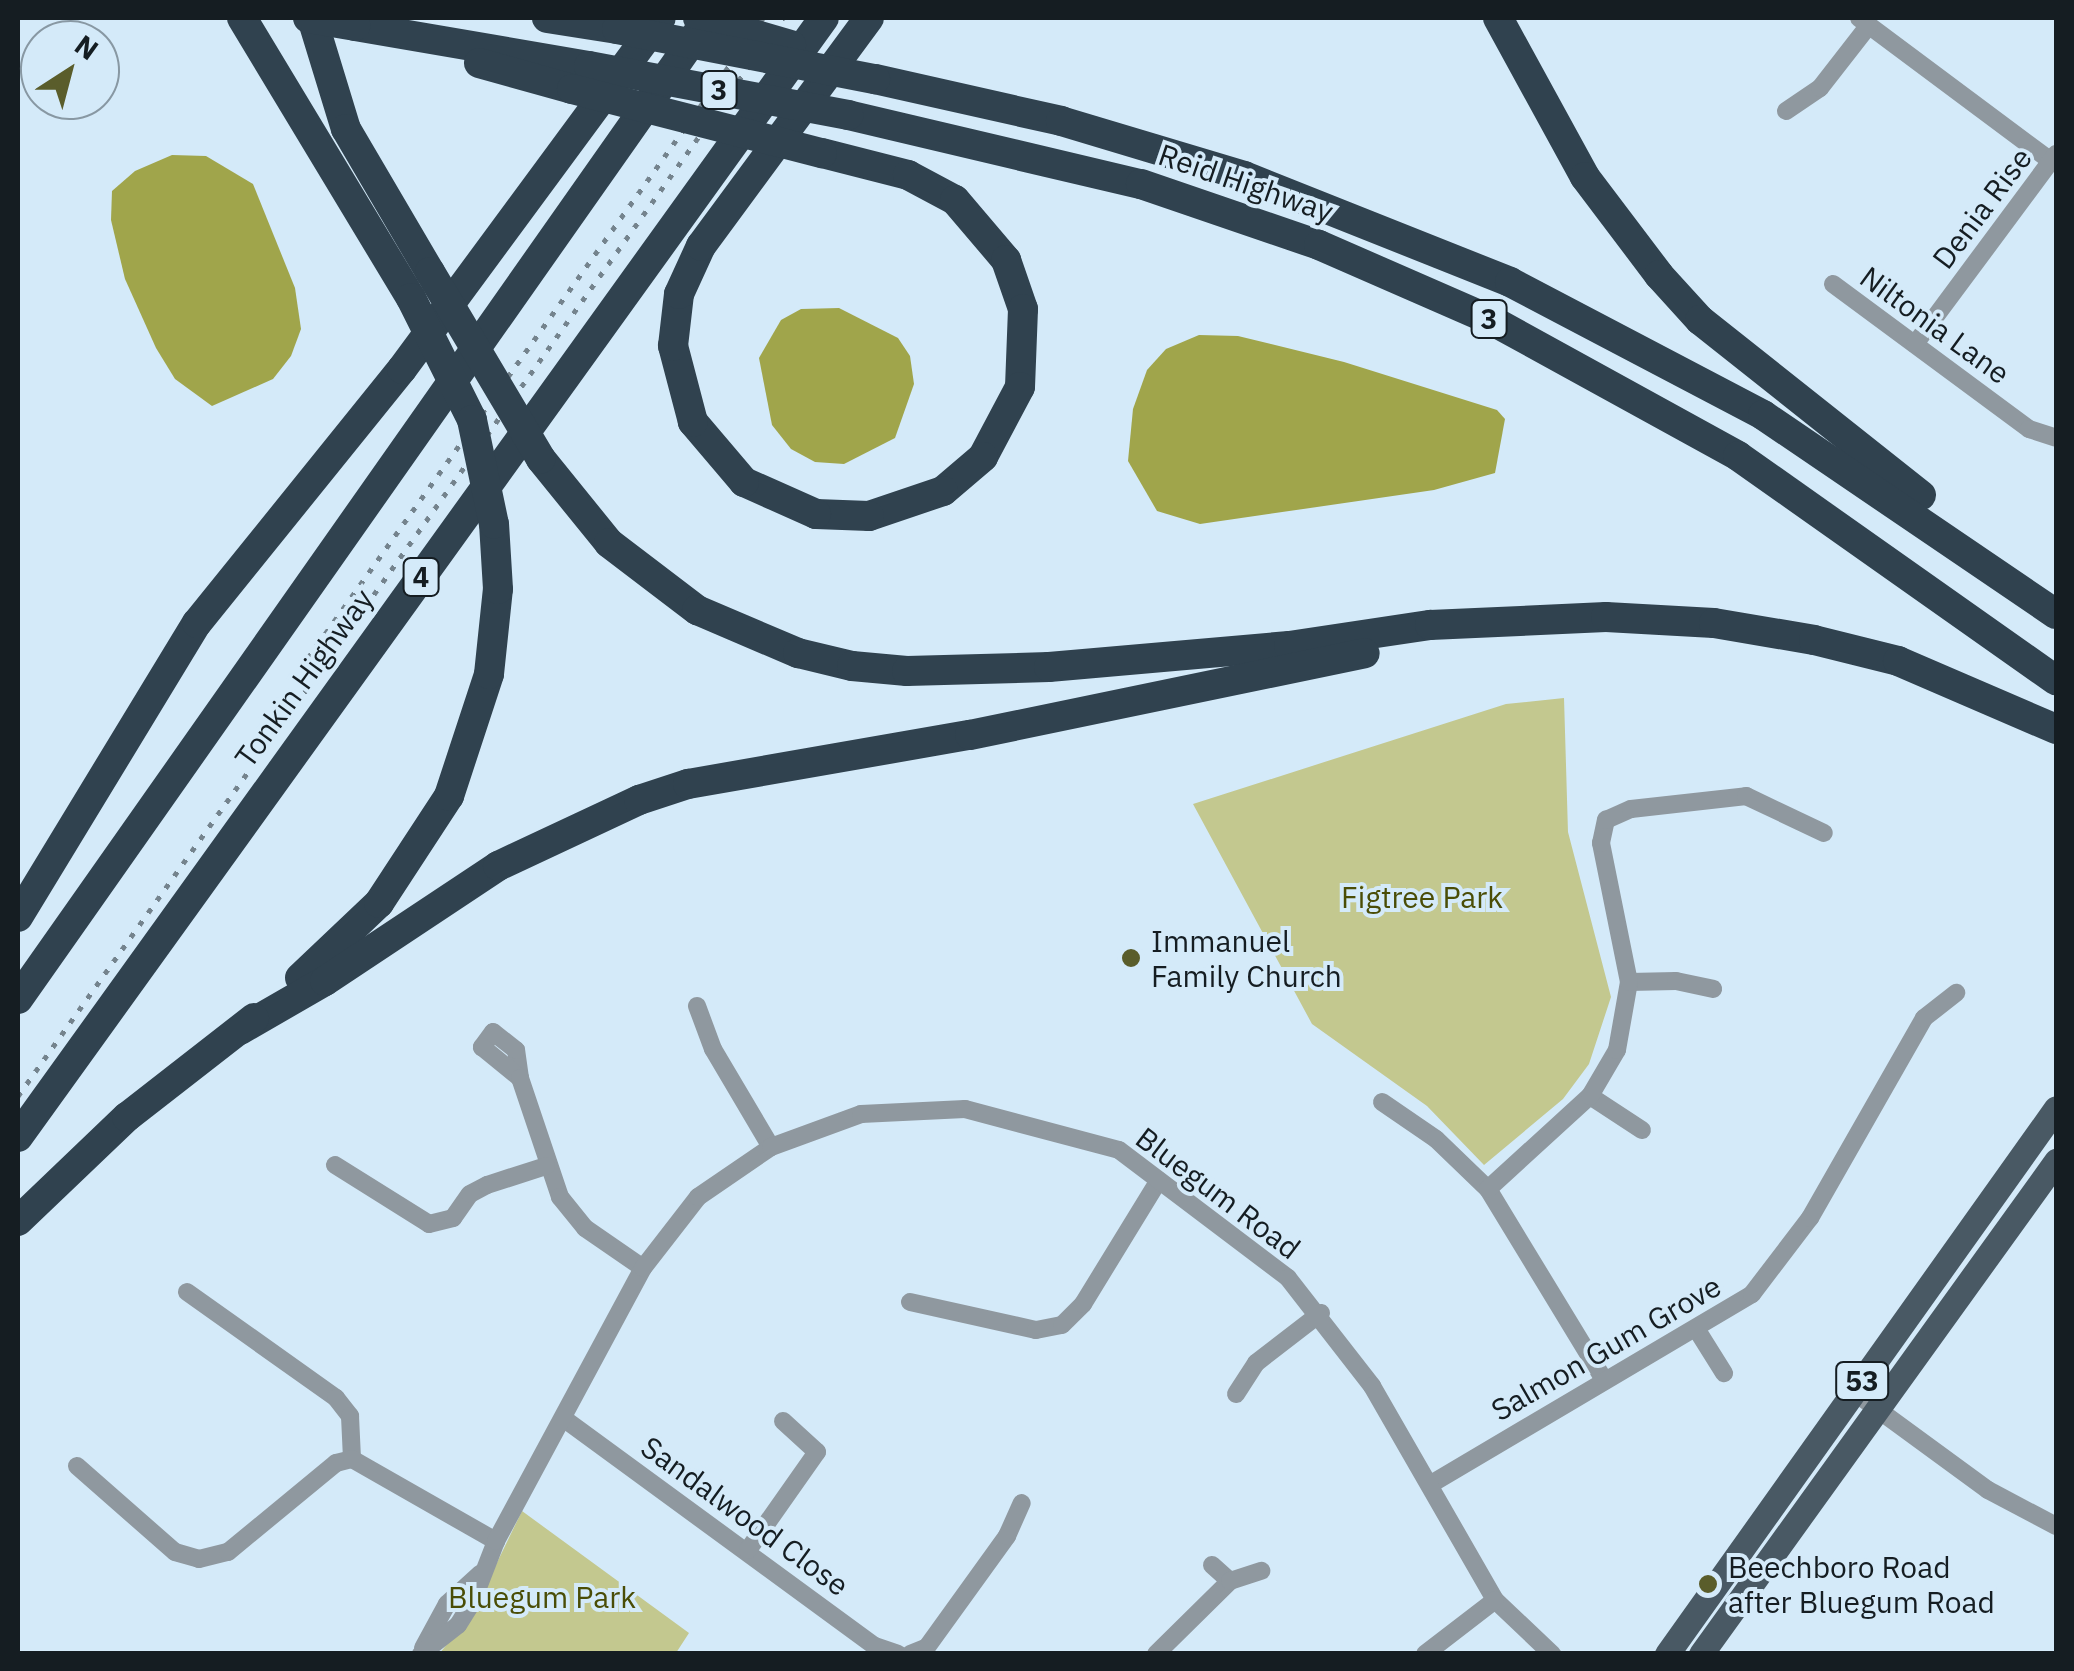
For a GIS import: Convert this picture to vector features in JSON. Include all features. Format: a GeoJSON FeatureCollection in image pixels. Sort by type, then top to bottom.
{"type":"FeatureCollection","features":[{"type":"Feature","properties":{"kind":"highway"},"geometry":{"type":"LineString","coordinates":[[18,1221],[127,1117],[240,1030],[379,903],[449,796],[489,674],[498,589],[494,524],[472,420],[411,298],[242,18]]}},
{"type":"Feature","properties":{"kind":"highway"},"geometry":{"type":"LineString","coordinates":[[869,18],[700,246],[679,294],[673,346],[693,422],[744,482],[790,506],[868,516],[943,490],[991,446],[1020,388],[1023,309],[1006,260],[955,200],[908,175],[822,153],[581,77],[310,18],[346,129],[542,460],[608,542],[696,610],[780,647],[852,666],[907,672],[1048,667],[1290,646],[1430,624],[1606,617],[1714,623],[1814,640],[1898,662],[2056,730]]}},
{"type":"Feature","properties":{"kind":"highway","name":"3"},"geometry":{"type":"LineString","coordinates":[[547,18],[877,75]]}},
{"type":"Feature","properties":{"kind":"highway"},"geometry":{"type":"LineString","coordinates":[[18,917],[197,623],[402,369],[661,18]]}},
{"type":"Feature","properties":{"kind":"highway"},"geometry":{"type":"LineString","coordinates":[[698,18],[877,75]]}},
{"type":"Feature","properties":{"kind":"highway","name":"Tonkin Highway"},"geometry":{"type":"LineString","coordinates":[[18,999],[708,18]]}},
{"type":"Feature","properties":{"kind":"highway","name":"Tonkin Highway"},"geometry":{"type":"LineString","coordinates":[[18,1138],[824,18]]}},
{"type":"Feature","properties":{"kind":"highway"},"geometry":{"type":"LineString","coordinates":[[1498,18],[1585,178],[1700,320],[2056,604]]}},
{"type":"Feature","properties":{"kind":"highway","name":"Reid Highway"},"geometry":{"type":"LineString","coordinates":[[877,75],[1244,176],[1510,282],[1763,415],[2056,614]]}},
{"type":"Feature","properties":{"kind":"highway","name":"Reid Highway"},"geometry":{"type":"LineString","coordinates":[[581,77],[848,115],[1141,184],[1319,245],[1492,320],[1738,456],[2056,680]]}},
{"type":"Feature","properties":{"kind":"highway"},"geometry":{"type":"LineString","coordinates":[[240,1030],[325,982],[498,866],[638,800],[688,784],[970,735],[1520,622]]}},
{"type":"Feature","properties":{"kind":"main road","name":"53"},"geometry":{"type":"LineString","coordinates":[[1667,1654],[2056,1108]]}},
{"type":"Feature","properties":{"kind":"main road","name":"53"},"geometry":{"type":"LineString","coordinates":[[1702,1654],[2056,1161]]}},
{"type":"Feature","properties":{"kind":"street"},"geometry":{"type":"LineString","coordinates":[[1786,111],[1820,88],[1864,21],[2054,157]]}},
{"type":"Feature","properties":{"kind":"street","name":"Denia Rise"},"geometry":{"type":"LineString","coordinates":[[1915,344],[2054,157]]}},
{"type":"Feature","properties":{"kind":"street","name":"Niltonia Lane"},"geometry":{"type":"LineString","coordinates":[[1833,284],[2029,428],[2056,438]]}},
{"type":"Feature","properties":{"kind":"street"},"geometry":{"type":"LineString","coordinates":[[1488,1189],[1590,1096],[1616,1050],[1629,982],[1601,842],[1606,820],[1631,810],[1746,796],[1824,833]]}},
{"type":"Feature","properties":{"kind":"street"},"geometry":{"type":"LineString","coordinates":[[1629,982],[1676,981],[1713,989]]}},
{"type":"Feature","properties":{"kind":"street","name":"Salmon Gum Grove"},"geometry":{"type":"LineString","coordinates":[[1432,1484],[1752,1294],[1780,1261],[1924,1018],[1956,993]]}},
{"type":"Feature","properties":{"kind":"street"},"geometry":{"type":"LineString","coordinates":[[697,1006],[713,1049],[771,1147]]}},
{"type":"Feature","properties":{"kind":"street"},"geometry":{"type":"LineString","coordinates":[[520,1078],[546,1166],[585,1228],[643,1268]]}},
{"type":"Feature","properties":{"kind":"street"},"geometry":{"type":"LineString","coordinates":[[1590,1096],[1642,1130]]}},
{"type":"Feature","properties":{"kind":"street"},"geometry":{"type":"LineString","coordinates":[[1382,1102],[1436,1139],[1488,1189],[1604,1380]]}},
{"type":"Feature","properties":{"kind":"street","name":"Bluegum Road"},"geometry":{"type":"LineString","coordinates":[[421,1654],[458,1625],[496,1541],[643,1268],[698,1197],[771,1147],[861,1114],[965,1109],[1119,1150],[1288,1278],[1320,1314],[1432,1484],[1494,1600],[1552,1654]]}},
{"type":"Feature","properties":{"kind":"street"},"geometry":{"type":"LineString","coordinates":[[335,1165],[428,1224],[453,1218],[486,1185],[546,1166]]}},
{"type":"Feature","properties":{"kind":"street"},"geometry":{"type":"LineString","coordinates":[[910,1302],[946,1305],[1036,1330],[1062,1325],[1083,1304],[1158,1180]]}},
{"type":"Feature","properties":{"kind":"street"},"geometry":{"type":"LineString","coordinates":[[186,1292],[336,1398],[350,1416],[352,1459]]}},
{"type":"Feature","properties":{"kind":"street"},"geometry":{"type":"LineString","coordinates":[[1236,1394],[1256,1362],[1320,1314]]}},
{"type":"Feature","properties":{"kind":"street"},"geometry":{"type":"LineString","coordinates":[[1697,1330],[1724,1373]]}},
{"type":"Feature","properties":{"kind":"street"},"geometry":{"type":"LineString","coordinates":[[1854,1392],[1988,1490],[2056,1526]]}},
{"type":"Feature","properties":{"kind":"street","name":"Sandalwood Close"},"geometry":{"type":"LineString","coordinates":[[563,1418],[875,1646],[898,1654]]}},
{"type":"Feature","properties":{"kind":"street"},"geometry":{"type":"LineString","coordinates":[[748,1550],[817,1452],[783,1422]]}},
{"type":"Feature","properties":{"kind":"street"},"geometry":{"type":"LineString","coordinates":[[77,1466],[175,1552],[200,1559],[228,1552],[336,1463],[352,1459],[496,1541]]}},
{"type":"Feature","properties":{"kind":"street"},"geometry":{"type":"LineString","coordinates":[[910,1654],[927,1647],[1008,1536],[1022,1503]]}},
{"type":"Feature","properties":{"kind":"street"},"geometry":{"type":"LineString","coordinates":[[1212,1566],[1230,1581]]}},
{"type":"Feature","properties":{"kind":"street"},"geometry":{"type":"LineString","coordinates":[[1156,1654],[1230,1581],[1261,1570]]}},
{"type":"Feature","properties":{"kind":"street"},"geometry":{"type":"LineString","coordinates":[[1425,1654],[1494,1600]]}},
{"type":"Feature","properties":{"kind":"green space","name":"Figtree Park"},"geometry":{"type":"Polygon","coordinates":[[[1564,698],[1568,832],[1611,997],[1589,1064],[1563,1099],[1484,1165],[1427,1106],[1312,1024],[1193,804],[1506,704],[1564,698]]]}},
{"type":"Feature","properties":{"kind":"green space","name":"Bluegum Park"},"geometry":{"type":"Polygon","coordinates":[[[522,1511],[689,1633],[676,1653],[439,1654],[472,1614],[522,1511]]]}},
{"type":"Feature","properties":{"kind":"shaded area"},"geometry":{"type":"Polygon","coordinates":[[[172,155],[206,156],[253,184],[295,288],[301,329],[291,356],[273,379],[212,406],[175,379],[156,348],[125,279],[111,220],[112,191],[135,171],[172,155]]]}},
{"type":"Feature","properties":{"kind":"shaded area"},"geometry":{"type":"Polygon","coordinates":[[[839,308],[898,338],[910,356],[914,384],[895,438],[844,464],[815,462],[791,449],[772,425],[759,358],[781,320],[801,309],[839,308]]]}},
{"type":"Feature","properties":{"kind":"shaded area"},"geometry":{"type":"Polygon","coordinates":[[[1199,335],[1238,336],[1344,362],[1497,410],[1505,419],[1495,473],[1434,490],[1200,524],[1157,511],[1128,461],[1133,409],[1147,370],[1166,349],[1199,335]]]}},
{"type":"Feature","properties":{"kind":"railway"},"geometry":{"type":"LineString","coordinates":[[308,658],[763,18]]}},
{"type":"Feature","properties":{"kind":"railway"},"geometry":{"type":"LineString","coordinates":[[18,1096],[783,18]]}},
{"type":"Feature","properties":{"kind":"place","name":"Immanuel Family Church"},"geometry":{"type":"Point","coordinates":[1131,958]}},
{"type":"Feature","properties":{"kind":"place","name":"Beechboro Road after Bluegum Road"},"geometry":{"type":"Point","coordinates":[1708,1584]}}]}
